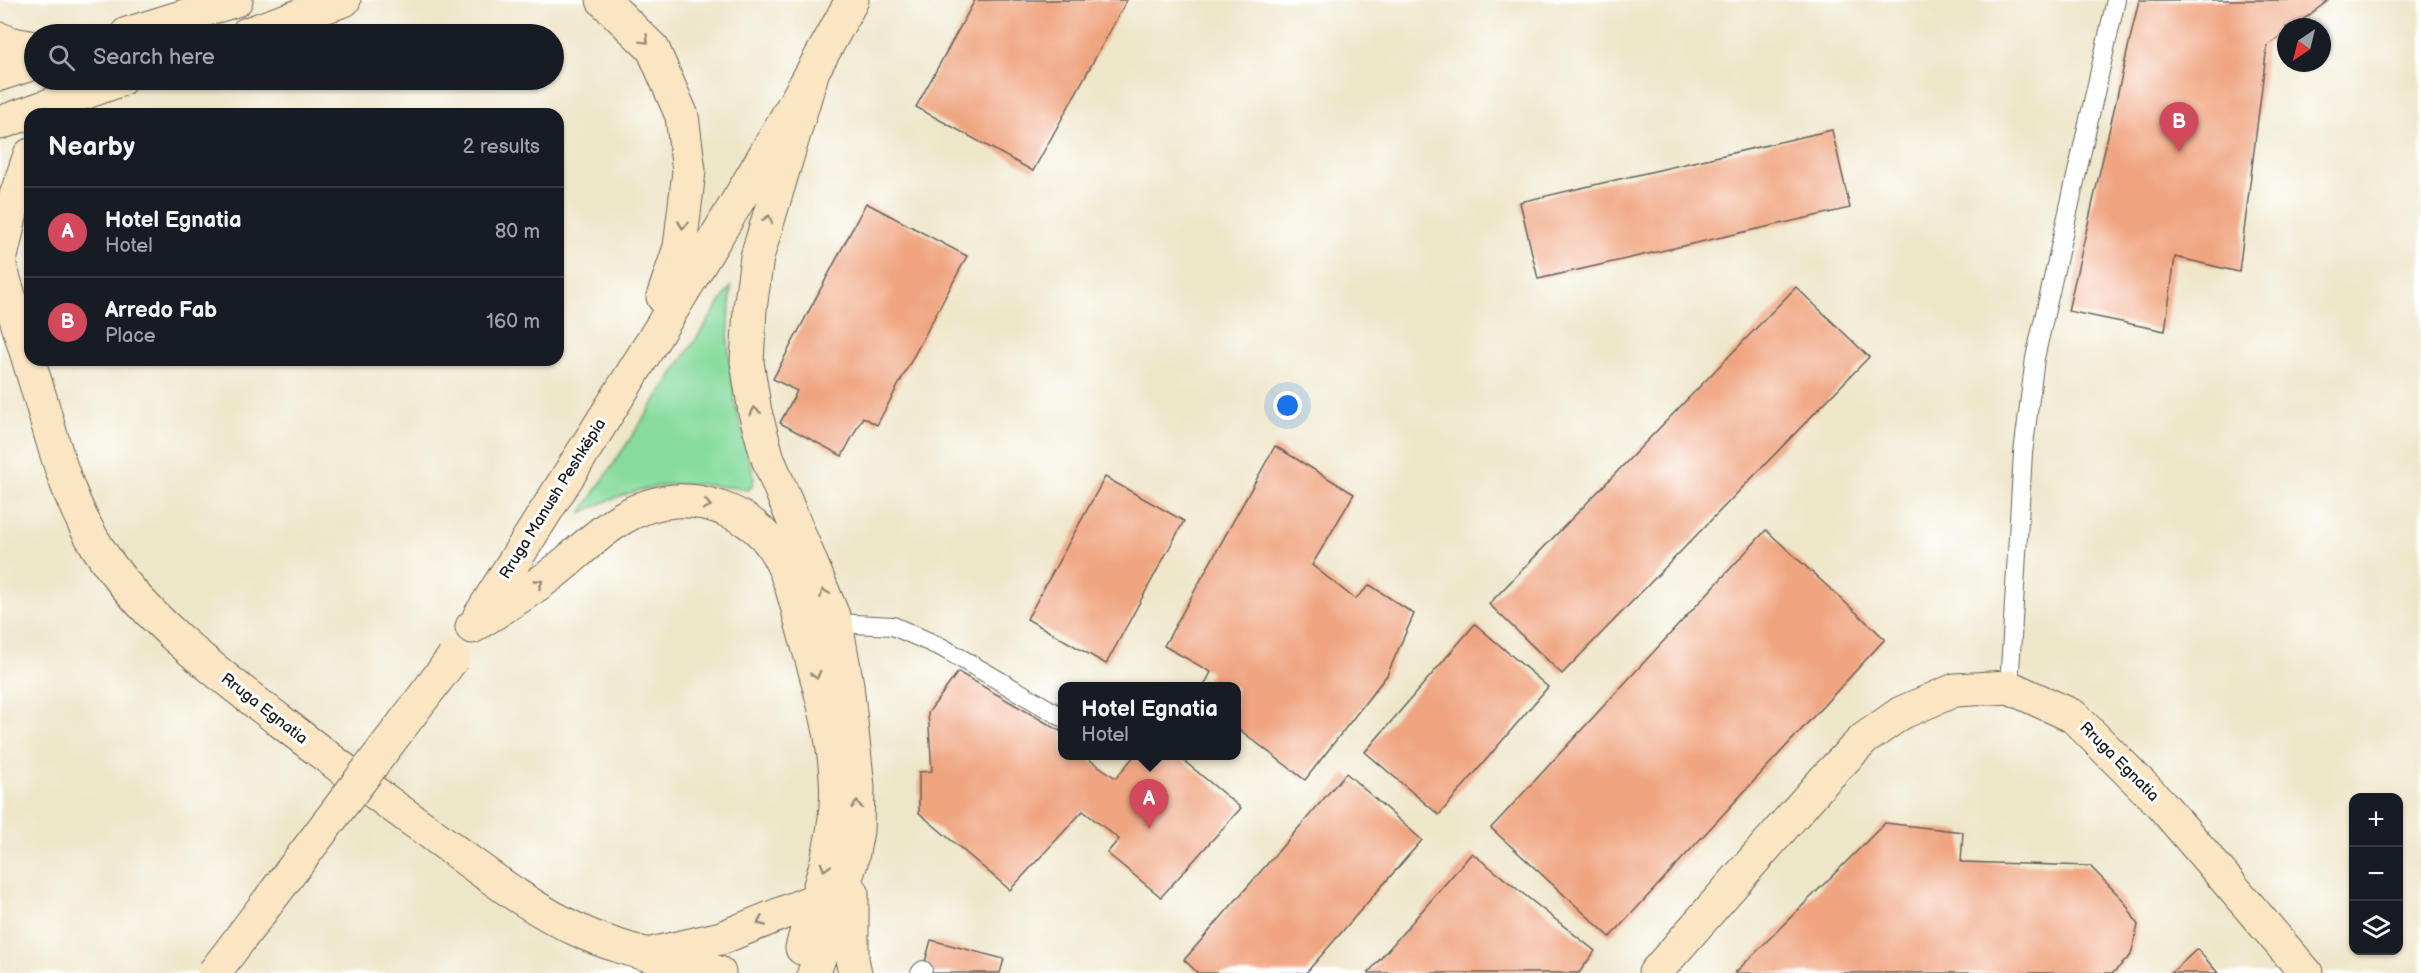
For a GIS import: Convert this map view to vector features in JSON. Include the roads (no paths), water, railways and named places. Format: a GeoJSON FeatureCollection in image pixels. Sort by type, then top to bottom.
{"type":"FeatureCollection","features":[{"type":"Feature","properties":{"kind":"main road"},"geometry":{"type":"LineString","coordinates":[[159,24],[236,0]]}},
{"type":"Feature","properties":{"kind":"main road"},"geometry":{"type":"LineString","coordinates":[[276,24],[344,0]]}},
{"type":"Feature","properties":{"kind":"main road"},"geometry":{"type":"LineString","coordinates":[[603,0],[654,49],[682,116],[689,171],[680,247],[643,357]]}},
{"type":"Feature","properties":{"kind":"main road","name":"Rruga Manush Peshkëpia"},"geometry":{"type":"LineString","coordinates":[[214,973],[453,658],[643,357],[812,74],[852,0]]}},
{"type":"Feature","properties":{"kind":"main road"},"geometry":{"type":"LineString","coordinates":[[0,39],[24,46]]}},
{"type":"Feature","properties":{"kind":"main road"},"geometry":{"type":"LineString","coordinates":[[0,74],[24,66]]}},
{"type":"Feature","properties":{"kind":"main road"},"geometry":{"type":"LineString","coordinates":[[812,74],[757,257],[750,309],[747,363],[755,412],[768,459],[781,496],[836,623],[847,685],[858,786],[857,831],[851,863],[814,973]]}},
{"type":"Feature","properties":{"kind":"main road"},"geometry":{"type":"LineString","coordinates":[[53,108],[71,103],[99,90]]}},
{"type":"Feature","properties":{"kind":"main road"},"geometry":{"type":"LineString","coordinates":[[0,123],[24,116]]}},
{"type":"Feature","properties":{"kind":"main road"},"geometry":{"type":"LineString","coordinates":[[0,261],[13,204],[24,172]]}},
{"type":"Feature","properties":{"kind":"main road","name":"Rruga Egnatia"},"geometry":{"type":"LineString","coordinates":[[0,266],[24,345]]}},
{"type":"Feature","properties":{"kind":"main road","name":"Rruga Egnatia"},"geometry":{"type":"LineString","coordinates":[[30,366],[65,481],[99,549],[127,586],[198,657],[390,805],[509,890],[549,915],[586,933],[648,954],[719,973]]}},
{"type":"Feature","properties":{"kind":"main road"},"geometry":{"type":"LineString","coordinates":[[472,627],[549,577],[608,527],[649,507],[674,501],[706,504],[730,512],[754,525],[773,546],[788,573],[821,696],[833,757],[836,804],[834,825],[828,860],[798,963],[799,973]]}},
{"type":"Feature","properties":{"kind":"main road","name":"Rruga Egnatia"},"geometry":{"type":"LineString","coordinates":[[1655,973],[1825,779],[1864,739],[1901,713],[1955,690],[2009,687],[2073,716],[2161,804],[2306,973]]}},
{"type":"Feature","properties":{"kind":"main road"},"geometry":{"type":"LineString","coordinates":[[851,863],[852,959],[855,973]]}},
{"type":"Feature","properties":{"kind":"main road"},"geometry":{"type":"LineString","coordinates":[[648,954],[721,938],[815,900]]}},
{"type":"Feature","properties":{"kind":"lane"},"geometry":{"type":"LineString","coordinates":[[2009,687],[2023,453],[2035,358],[2116,0]]}},
{"type":"Feature","properties":{"kind":"lane"},"geometry":{"type":"LineString","coordinates":[[836,623],[893,626],[943,648],[1058,715]]}},
{"type":"Feature","properties":{"kind":"place","name":"Arredo Fab"},"geometry":{"type":"Point","coordinates":[2179,152]}},
{"type":"Feature","properties":{"kind":"place","name":"Hotel Egnatia"},"geometry":{"type":"Point","coordinates":[1149,829]}}]}
